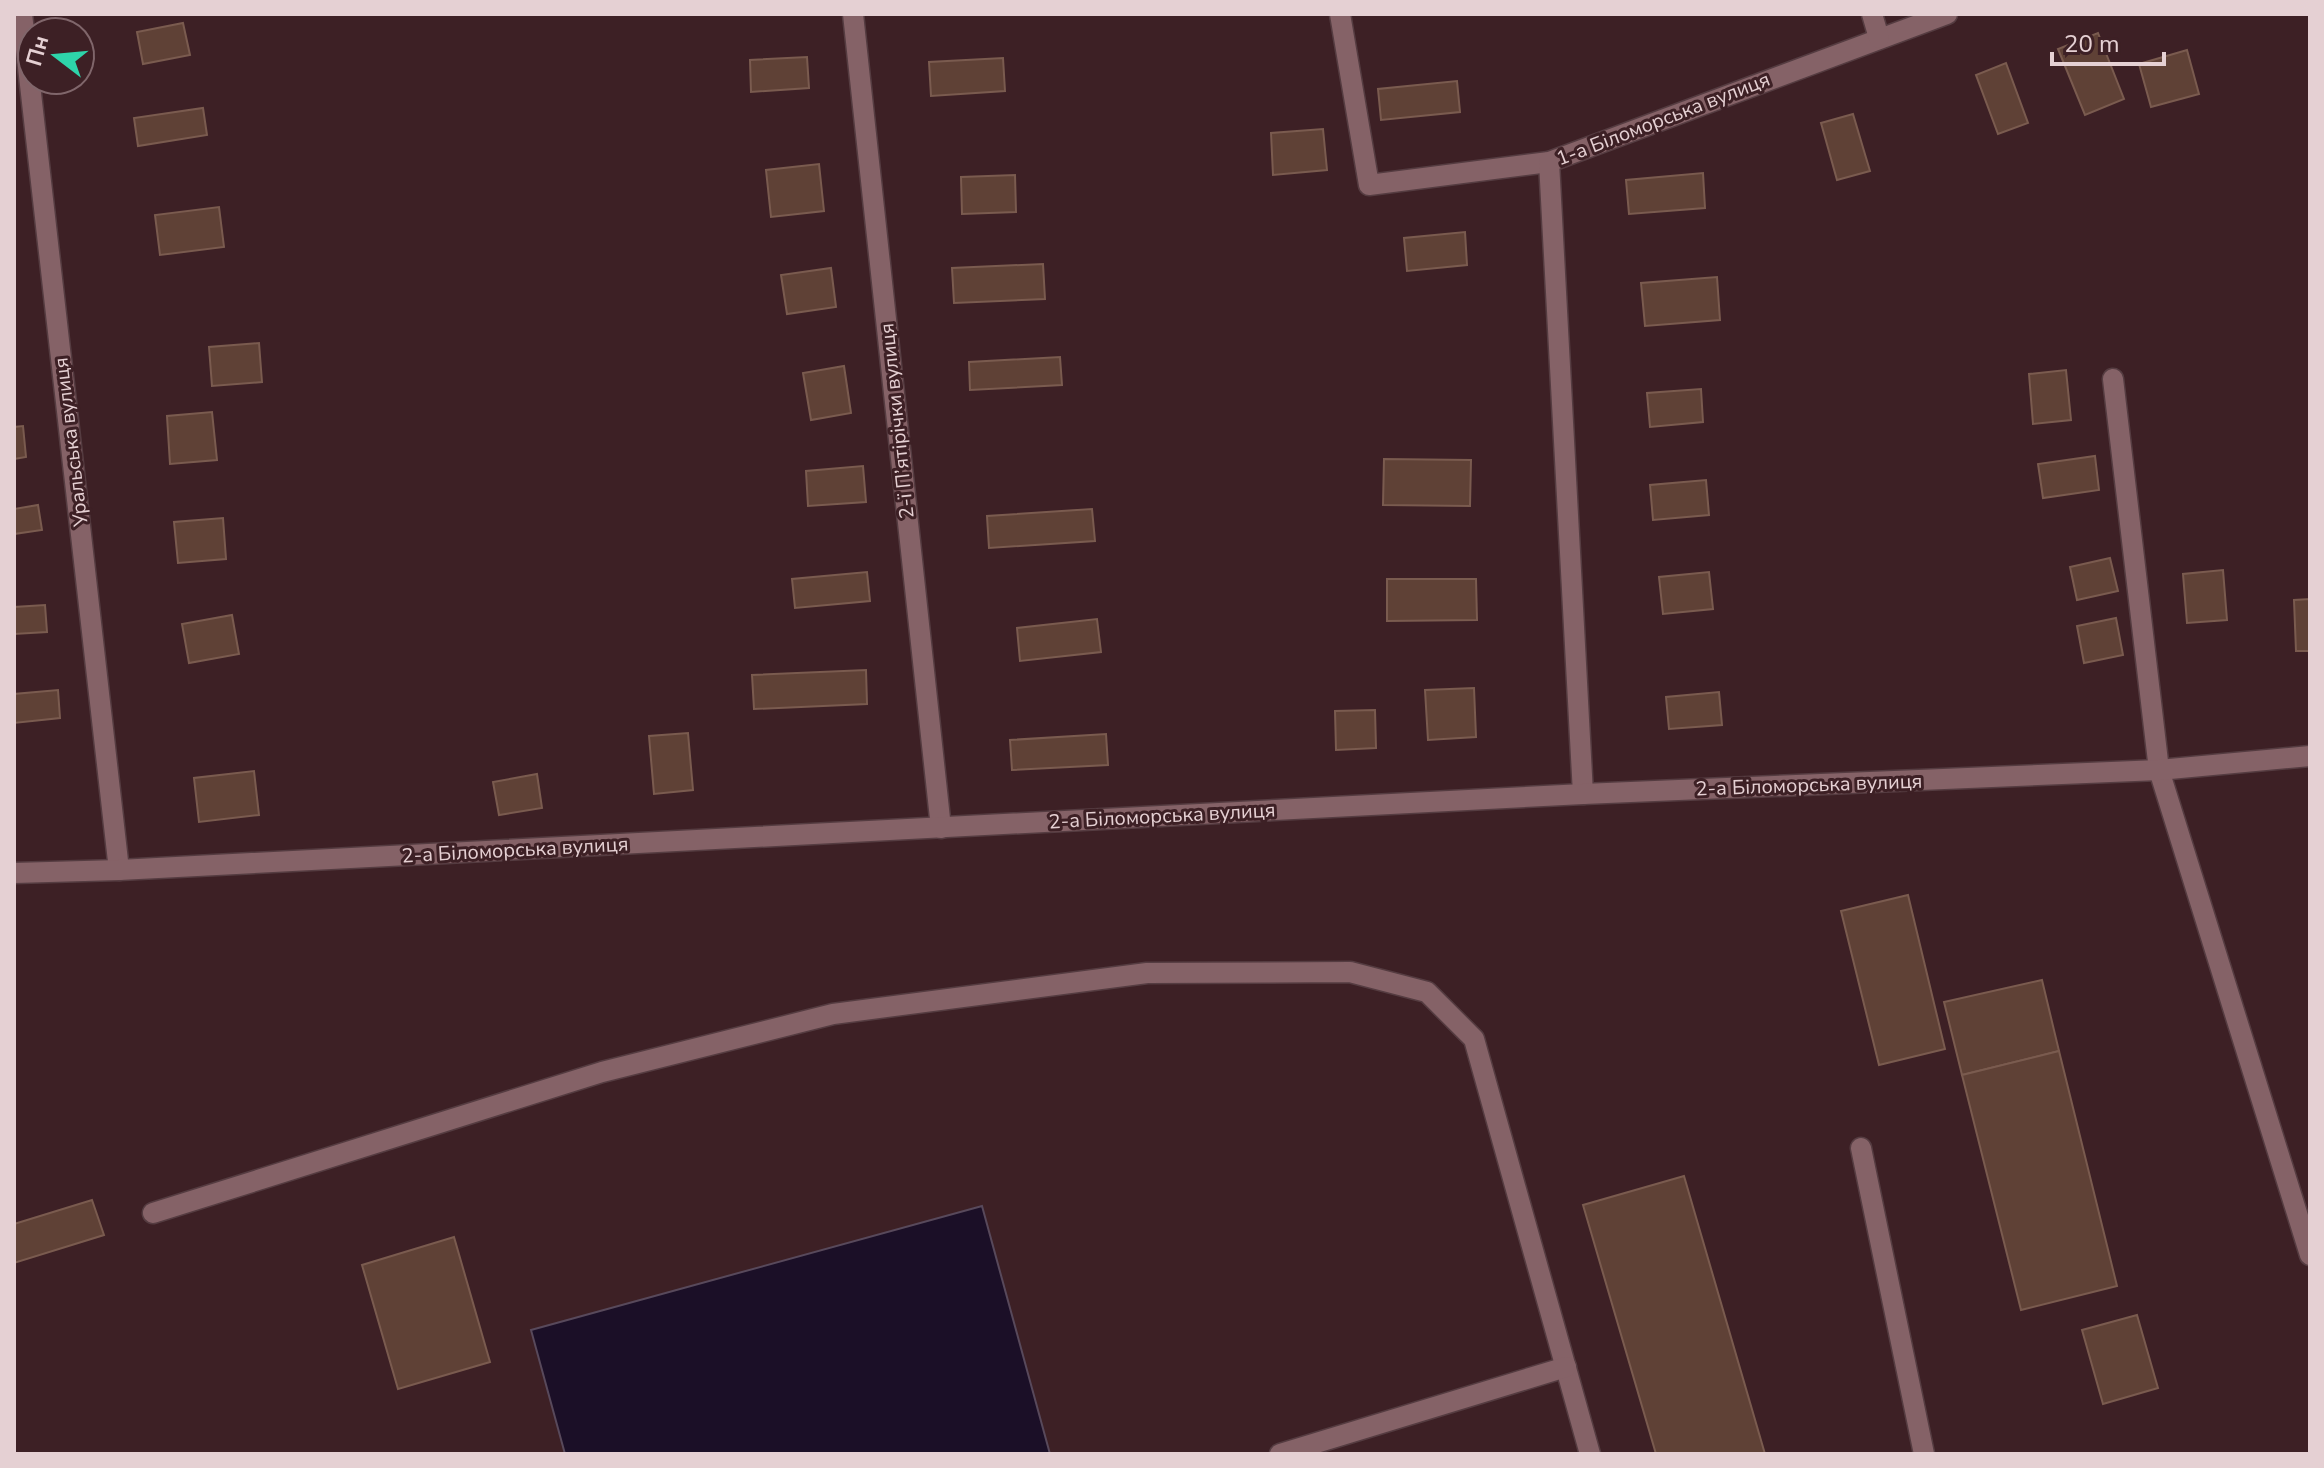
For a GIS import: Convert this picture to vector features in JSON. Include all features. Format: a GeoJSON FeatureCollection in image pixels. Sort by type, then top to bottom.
{"type":"FeatureCollection","features":[{"type":"Feature","properties":{"kind":"street","name":"Уральська вулиця"},"geometry":{"type":"LineString","coordinates":[[22,14],[119,870]]}},
{"type":"Feature","properties":{"kind":"street","name":"2-ї П’ятірічки вулиця"},"geometry":{"type":"LineString","coordinates":[[853,14],[941,828]]}},
{"type":"Feature","properties":{"kind":"street","name":"1-а Біломорська вулиця"},"geometry":{"type":"LineString","coordinates":[[1340,14],[1369,185],[1549,162],[1947,14]]}},
{"type":"Feature","properties":{"kind":"street"},"geometry":{"type":"LineString","coordinates":[[1872,14],[1879,38]]}},
{"type":"Feature","properties":{"kind":"street"},"geometry":{"type":"LineString","coordinates":[[1549,162],[1583,794]]}},
{"type":"Feature","properties":{"kind":"street"},"geometry":{"type":"LineString","coordinates":[[2113,379],[2159,770],[2310,1255]]}},
{"type":"Feature","properties":{"kind":"street","name":"2-а Біломорська вулиця"},"geometry":{"type":"LineString","coordinates":[[14,873],[1583,794],[2159,770],[2310,756]]}},
{"type":"Feature","properties":{"kind":"street"},"geometry":{"type":"LineString","coordinates":[[153,1213],[602,1072],[833,1014],[1147,973],[1350,972],[1427,992],[1474,1039],[1590,1454]]}},
{"type":"Feature","properties":{"kind":"street"},"geometry":{"type":"LineString","coordinates":[[1861,1148],[1924,1454]]}},
{"type":"Feature","properties":{"kind":"street"},"geometry":{"type":"LineString","coordinates":[[1280,1454],[1566,1367]]}},
{"type":"Feature","properties":{"kind":"shaded area"},"geometry":{"type":"Polygon","coordinates":[[[982,1206],[1050,1454],[565,1454],[531,1330],[982,1206]]]}},
{"type":"Feature","properties":{"kind":"building"},"geometry":{"type":"Polygon","coordinates":[[[183,23],[190,55],[143,64],[137,32],[183,23]]]}},
{"type":"Feature","properties":{"kind":"building"},"geometry":{"type":"Polygon","coordinates":[[[2098,33],[2124,99],[2085,115],[2058,49],[2098,33]]]}},
{"type":"Feature","properties":{"kind":"building"},"geometry":{"type":"Polygon","coordinates":[[[2187,50],[2199,94],[2151,107],[2139,64],[2187,50]]]}},
{"type":"Feature","properties":{"kind":"building"},"geometry":{"type":"Polygon","coordinates":[[[807,57],[809,88],[751,92],[750,60],[807,57]]]}},
{"type":"Feature","properties":{"kind":"building"},"geometry":{"type":"Polygon","coordinates":[[[1003,58],[1005,91],[931,96],[929,62],[1003,58]]]}},
{"type":"Feature","properties":{"kind":"building"},"geometry":{"type":"Polygon","coordinates":[[[2006,63],[2028,123],[1998,134],[1976,75],[2006,63]]]}},
{"type":"Feature","properties":{"kind":"building"},"geometry":{"type":"Polygon","coordinates":[[[1457,81],[1460,112],[1381,120],[1378,89],[1457,81]]]}},
{"type":"Feature","properties":{"kind":"building"},"geometry":{"type":"Polygon","coordinates":[[[203,108],[207,135],[138,146],[134,118],[203,108]]]}},
{"type":"Feature","properties":{"kind":"building"},"geometry":{"type":"Polygon","coordinates":[[[1853,114],[1870,171],[1837,180],[1821,123],[1853,114]]]}},
{"type":"Feature","properties":{"kind":"building"},"geometry":{"type":"Polygon","coordinates":[[[1323,129],[1327,170],[1273,175],[1271,133],[1323,129]]]}},
{"type":"Feature","properties":{"kind":"building"},"geometry":{"type":"Polygon","coordinates":[[[819,164],[824,211],[771,217],[766,170],[819,164]]]}},
{"type":"Feature","properties":{"kind":"building"},"geometry":{"type":"Polygon","coordinates":[[[1703,173],[1705,208],[1629,214],[1626,180],[1703,173]]]}},
{"type":"Feature","properties":{"kind":"building"},"geometry":{"type":"Polygon","coordinates":[[[1015,175],[1016,212],[962,214],[961,177],[1015,175]]]}},
{"type":"Feature","properties":{"kind":"building"},"geometry":{"type":"Polygon","coordinates":[[[219,207],[224,247],[160,255],[155,215],[219,207]]]}},
{"type":"Feature","properties":{"kind":"building"},"geometry":{"type":"Polygon","coordinates":[[[1465,232],[1467,265],[1407,271],[1404,238],[1465,232]]]}},
{"type":"Feature","properties":{"kind":"building"},"geometry":{"type":"Polygon","coordinates":[[[1043,264],[1045,299],[954,303],[952,268],[1043,264]]]}},
{"type":"Feature","properties":{"kind":"building"},"geometry":{"type":"Polygon","coordinates":[[[831,268],[836,307],[787,314],[781,275],[831,268]]]}},
{"type":"Feature","properties":{"kind":"building"},"geometry":{"type":"Polygon","coordinates":[[[1717,277],[1720,320],[1645,326],[1641,283],[1717,277]]]}},
{"type":"Feature","properties":{"kind":"building"},"geometry":{"type":"Polygon","coordinates":[[[259,343],[262,382],[212,386],[209,347],[259,343]]]}},
{"type":"Feature","properties":{"kind":"building"},"geometry":{"type":"Polygon","coordinates":[[[1060,357],[1062,385],[970,390],[969,362],[1060,357]]]}},
{"type":"Feature","properties":{"kind":"building"},"geometry":{"type":"Polygon","coordinates":[[[844,366],[851,413],[811,420],[803,373],[844,366]]]}},
{"type":"Feature","properties":{"kind":"building"},"geometry":{"type":"Polygon","coordinates":[[[2066,370],[2071,420],[2033,424],[2029,374],[2066,370]]]}},
{"type":"Feature","properties":{"kind":"building"},"geometry":{"type":"Polygon","coordinates":[[[1701,389],[1703,422],[1650,427],[1647,393],[1701,389]]]}},
{"type":"Feature","properties":{"kind":"building"},"geometry":{"type":"Polygon","coordinates":[[[212,412],[217,460],[170,464],[167,416],[212,412]]]}},
{"type":"Feature","properties":{"kind":"building"},"geometry":{"type":"Polygon","coordinates":[[[23,426],[26,457],[14,459],[14,427],[23,426]]]}},
{"type":"Feature","properties":{"kind":"building"},"geometry":{"type":"Polygon","coordinates":[[[2095,456],[2099,490],[2043,498],[2038,464],[2095,456]]]}},
{"type":"Feature","properties":{"kind":"building"},"geometry":{"type":"Polygon","coordinates":[[[1384,459],[1471,460],[1470,506],[1383,505],[1384,459]]]}},
{"type":"Feature","properties":{"kind":"building"},"geometry":{"type":"Polygon","coordinates":[[[863,466],[866,502],[808,506],[806,471],[863,466]]]}},
{"type":"Feature","properties":{"kind":"building"},"geometry":{"type":"Polygon","coordinates":[[[1706,480],[1709,515],[1653,520],[1650,485],[1706,480]]]}},
{"type":"Feature","properties":{"kind":"building"},"geometry":{"type":"Polygon","coordinates":[[[38,505],[42,530],[14,534],[14,509],[38,505]]]}},
{"type":"Feature","properties":{"kind":"building"},"geometry":{"type":"Polygon","coordinates":[[[1092,509],[1095,541],[989,548],[987,516],[1092,509]]]}},
{"type":"Feature","properties":{"kind":"building"},"geometry":{"type":"Polygon","coordinates":[[[223,518],[226,559],[178,563],[174,522],[223,518]]]}},
{"type":"Feature","properties":{"kind":"building"},"geometry":{"type":"Polygon","coordinates":[[[2110,558],[2118,591],[2077,600],[2070,567],[2110,558]]]}},
{"type":"Feature","properties":{"kind":"building"},"geometry":{"type":"Polygon","coordinates":[[[2223,570],[2227,620],[2187,623],[2183,574],[2223,570]]]}},
{"type":"Feature","properties":{"kind":"building"},"geometry":{"type":"Polygon","coordinates":[[[867,572],[870,601],[795,608],[792,579],[867,572]]]}},
{"type":"Feature","properties":{"kind":"building"},"geometry":{"type":"Polygon","coordinates":[[[1709,572],[1713,609],[1663,614],[1659,577],[1709,572]]]}},
{"type":"Feature","properties":{"kind":"building"},"geometry":{"type":"Polygon","coordinates":[[[1387,579],[1476,579],[1477,620],[1387,621],[1387,579]]]}},
{"type":"Feature","properties":{"kind":"building"},"geometry":{"type":"Polygon","coordinates":[[[2310,599],[2310,651],[2296,651],[2294,600],[2310,599]]]}},
{"type":"Feature","properties":{"kind":"building"},"geometry":{"type":"Polygon","coordinates":[[[45,605],[47,632],[14,634],[14,607],[45,605]]]}},
{"type":"Feature","properties":{"kind":"building"},"geometry":{"type":"Polygon","coordinates":[[[232,615],[239,654],[189,663],[182,624],[232,615]]]}},
{"type":"Feature","properties":{"kind":"building"},"geometry":{"type":"Polygon","coordinates":[[[2116,618],[2123,655],[2084,663],[2077,626],[2116,618]]]}},
{"type":"Feature","properties":{"kind":"building"},"geometry":{"type":"Polygon","coordinates":[[[1097,619],[1101,652],[1020,661],[1017,628],[1097,619]]]}},
{"type":"Feature","properties":{"kind":"building"},"geometry":{"type":"Polygon","coordinates":[[[866,670],[867,704],[754,709],[752,675],[866,670]]]}},
{"type":"Feature","properties":{"kind":"building"},"geometry":{"type":"Polygon","coordinates":[[[1474,688],[1476,737],[1428,740],[1425,690],[1474,688]]]}},
{"type":"Feature","properties":{"kind":"building"},"geometry":{"type":"Polygon","coordinates":[[[58,690],[60,718],[14,723],[14,694],[58,690]]]}},
{"type":"Feature","properties":{"kind":"building"},"geometry":{"type":"Polygon","coordinates":[[[1719,692],[1722,725],[1669,729],[1666,697],[1719,692]]]}},
{"type":"Feature","properties":{"kind":"building"},"geometry":{"type":"Polygon","coordinates":[[[1375,710],[1376,748],[1336,750],[1335,711],[1375,710]]]}},
{"type":"Feature","properties":{"kind":"building"},"geometry":{"type":"Polygon","coordinates":[[[688,733],[693,790],[654,794],[649,736],[688,733]]]}},
{"type":"Feature","properties":{"kind":"building"},"geometry":{"type":"Polygon","coordinates":[[[1106,734],[1108,765],[1012,770],[1010,740],[1106,734]]]}},
{"type":"Feature","properties":{"kind":"building"},"geometry":{"type":"Polygon","coordinates":[[[254,771],[259,815],[199,822],[194,778],[254,771]]]}},
{"type":"Feature","properties":{"kind":"building"},"geometry":{"type":"Polygon","coordinates":[[[537,774],[542,808],[499,815],[493,782],[537,774]]]}},
{"type":"Feature","properties":{"kind":"building"},"geometry":{"type":"Polygon","coordinates":[[[1908,895],[1945,1049],[1879,1065],[1841,911],[1908,895]]]}},
{"type":"Feature","properties":{"kind":"building"},"geometry":{"type":"Polygon","coordinates":[[[2042,980],[2059,1051],[1962,1075],[1944,1002],[2042,980]]]}},
{"type":"Feature","properties":{"kind":"building"},"geometry":{"type":"Polygon","coordinates":[[[2059,1051],[2117,1286],[2021,1310],[1962,1075],[2059,1051]]]}},
{"type":"Feature","properties":{"kind":"building"},"geometry":{"type":"Polygon","coordinates":[[[1684,1176],[1765,1454],[1656,1454],[1583,1205],[1684,1176]]]}},
{"type":"Feature","properties":{"kind":"building"},"geometry":{"type":"Polygon","coordinates":[[[92,1200],[104,1235],[14,1263],[14,1224],[92,1200]]]}},
{"type":"Feature","properties":{"kind":"building"},"geometry":{"type":"Polygon","coordinates":[[[454,1237],[490,1362],[398,1389],[362,1265],[454,1237]]]}},
{"type":"Feature","properties":{"kind":"building"},"geometry":{"type":"Polygon","coordinates":[[[2137,1315],[2158,1388],[2103,1404],[2082,1330],[2137,1315]]]}}]}
